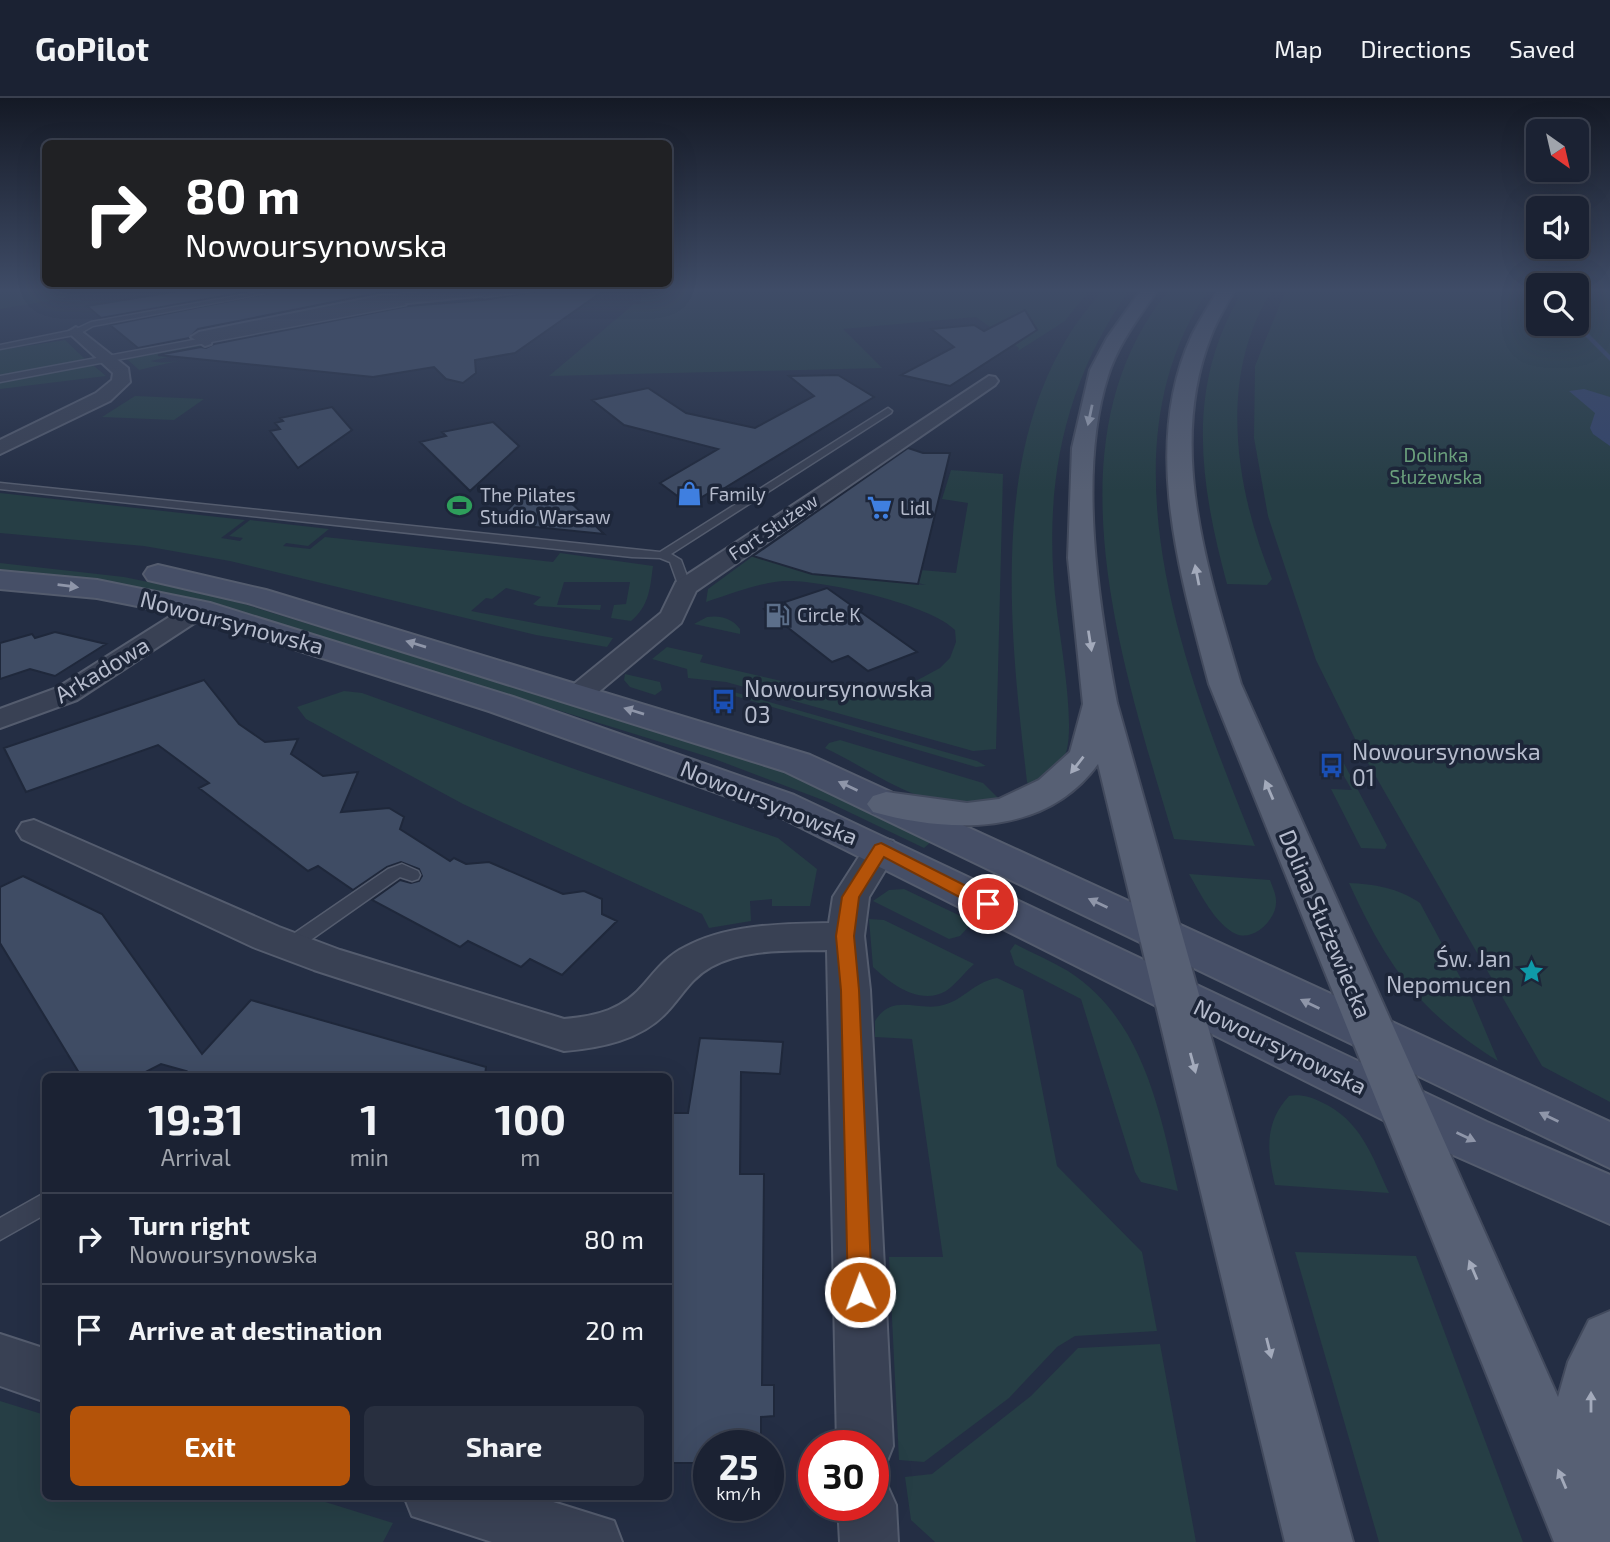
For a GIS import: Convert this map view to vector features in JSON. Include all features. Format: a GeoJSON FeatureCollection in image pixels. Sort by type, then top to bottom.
{"type":"FeatureCollection","features":[{"type":"Feature","properties":{"kind":"main road"},"geometry":{"type":"LineString","coordinates":[[1107,356],[1099,371],[1086,435],[1080,484],[1081,577],[1100,703],[1319,1542]]}},
{"type":"Feature","properties":{"kind":"main road","name":"Dolina Służewiecka"},"geometry":{"type":"LineString","coordinates":[[1193,356],[1186,378],[1179,465],[1203,604],[1225,684],[1588,1542]]}},
{"type":"Feature","properties":{"kind":"main road"},"geometry":{"type":"LineString","coordinates":[[886,804],[940,815],[972,815],[1003,812],[1027,803],[1067,779],[1089,750],[1100,703]]}},
{"type":"Feature","properties":{"kind":"main road"},"geometry":{"type":"LineString","coordinates":[[1610,1341],[1598,1362],[1589,1399],[1610,1542]]}},
{"type":"Feature","properties":{"kind":"street"},"geometry":{"type":"LineString","coordinates":[[0,448],[113,391],[123,375],[104,356]]}},
{"type":"Feature","properties":{"kind":"street","name":"Fort Służew"},"geometry":{"type":"LineString","coordinates":[[685,587],[989,381]]}},
{"type":"Feature","properties":{"kind":"street","name":"Nowoursynowska"},"geometry":{"type":"LineString","coordinates":[[0,555],[130,569],[215,586],[771,753],[886,804],[1610,1146]]}},
{"type":"Feature","properties":{"kind":"street","name":"Nowoursynowska"},"geometry":{"type":"LineString","coordinates":[[0,580],[97,589],[199,609],[501,704],[781,803],[881,849],[1176,997],[1404,1107],[1610,1200]]}},
{"type":"Feature","properties":{"kind":"street"},"geometry":{"type":"LineString","coordinates":[[579,694],[672,617],[685,587]]}},
{"type":"Feature","properties":{"kind":"street","name":"Arkadowa"},"geometry":{"type":"LineString","coordinates":[[0,719],[67,694],[199,609]]}},
{"type":"Feature","properties":{"kind":"street"},"geometry":{"type":"LineString","coordinates":[[34,831],[289,946],[564,1035],[598,1032],[625,1023],[648,1006],[684,965],[718,949],[772,938],[845,936]]}},
{"type":"Feature","properties":{"kind":"street"},"geometry":{"type":"LineString","coordinates":[[864,1430],[850,990],[845,936],[851,897],[881,849]]}},
{"type":"Feature","properties":{"kind":"street"},"geometry":{"type":"LineString","coordinates":[[0,1360],[42,1375]]}},
{"type":"Feature","properties":{"kind":"street"},"geometry":{"type":"LineString","coordinates":[[446,1500],[593,1542]]}},
{"type":"Feature","properties":{"kind":"street"},"geometry":{"type":"LineString","coordinates":[[868,1521],[869,1542]]}},
{"type":"Feature","properties":{"kind":"lane"},"geometry":{"type":"LineString","coordinates":[[0,379],[126,356]]}},
{"type":"Feature","properties":{"kind":"lane"},"geometry":{"type":"LineString","coordinates":[[662,555],[888,411]]}},
{"type":"Feature","properties":{"kind":"lane"},"geometry":{"type":"LineString","coordinates":[[0,485],[632,554],[662,555],[675,560],[685,587]]}},
{"type":"Feature","properties":{"kind":"lane"},"geometry":{"type":"LineString","coordinates":[[289,946],[394,873],[402,870],[412,875]]}},
{"type":"Feature","properties":{"kind":"lane"},"geometry":{"type":"LineString","coordinates":[[0,1230],[42,1204]]}},
{"type":"Feature","properties":{"kind":"green space"},"geometry":{"type":"Polygon","coordinates":[[[0,356],[82,356],[85,359],[0,376],[0,356]]]}},
{"type":"Feature","properties":{"kind":"green space"},"geometry":{"type":"Polygon","coordinates":[[[171,356],[151,361],[183,360],[139,370],[127,359],[171,356]]]}},
{"type":"Feature","properties":{"kind":"green space"},"geometry":{"type":"Polygon","coordinates":[[[572,356],[870,356],[882,368],[549,376],[572,356]]]}},
{"type":"Feature","properties":{"kind":"green space"},"geometry":{"type":"Polygon","coordinates":[[[1058,356],[1091,356],[1073,403],[1062,443],[1055,483],[1052,525],[1053,568],[1068,701],[1069,736],[1065,755],[1032,789],[1027,782],[1016,672],[1012,556],[1016,499],[1026,443],[1042,390],[1058,356]]]}},
{"type":"Feature","properties":{"kind":"green space"},"geometry":{"type":"Polygon","coordinates":[[[1130,356],[1175,356],[1159,422],[1156,494],[1164,567],[1181,640],[1204,712],[1255,846],[1174,839],[1135,704],[1118,632],[1106,558],[1103,486],[1110,415],[1130,356]]]}},
{"type":"Feature","properties":{"kind":"green space"},"geometry":{"type":"Polygon","coordinates":[[[1215,356],[1244,356],[1238,395],[1241,470],[1259,544],[1272,579],[1267,585],[1227,584],[1217,545],[1205,470],[1203,433],[1205,397],[1215,356]]]}},
{"type":"Feature","properties":{"kind":"green space","name":"Dolinka Służewska"},"geometry":{"type":"Polygon","coordinates":[[[1259,356],[1610,356],[1610,1102],[1542,1066],[1360,749],[1316,660],[1268,516],[1254,438],[1255,366],[1259,356]]]}},
{"type":"Feature","properties":{"kind":"green space"},"geometry":{"type":"Polygon","coordinates":[[[94,366],[106,376],[0,389],[0,381],[94,366]]]}},
{"type":"Feature","properties":{"kind":"green space"},"geometry":{"type":"Polygon","coordinates":[[[135,396],[204,399],[174,420],[102,417],[135,396]]]}},
{"type":"Feature","properties":{"kind":"green space"},"geometry":{"type":"Polygon","coordinates":[[[951,470],[1003,474],[996,749],[973,751],[726,682],[688,678],[687,669],[652,659],[667,647],[703,655],[700,662],[846,696],[914,682],[940,668],[950,658],[956,642],[955,630],[923,611],[874,595],[822,584],[784,581],[754,586],[706,602],[708,589],[753,556],[812,574],[926,585],[918,583],[921,570],[956,573],[968,503],[942,499],[951,470]]]}},
{"type":"Feature","properties":{"kind":"green space"},"geometry":{"type":"Polygon","coordinates":[[[0,493],[245,520],[221,538],[240,541],[243,538],[229,536],[250,520],[329,529],[308,546],[286,543],[283,546],[310,549],[325,537],[553,562],[560,553],[653,566],[645,603],[631,621],[611,618],[614,605],[626,604],[630,582],[564,582],[557,605],[601,605],[600,610],[538,606],[533,604],[541,597],[506,588],[492,599],[486,598],[471,611],[613,638],[607,647],[536,635],[230,561],[144,546],[0,533],[0,493]]]}},
{"type":"Feature","properties":{"kind":"green space"},"geometry":{"type":"Polygon","coordinates":[[[0,563],[124,577],[221,597],[748,759],[780,770],[932,841],[924,848],[828,802],[712,758],[213,603],[96,580],[0,572],[0,563]]]}},
{"type":"Feature","properties":{"kind":"green space"},"geometry":{"type":"Polygon","coordinates":[[[717,616],[729,620],[737,625],[740,634],[694,624],[707,617],[717,616]]]}},
{"type":"Feature","properties":{"kind":"green space"},"geometry":{"type":"Polygon","coordinates":[[[625,674],[660,682],[662,690],[655,695],[630,687],[624,680],[625,674]]]}},
{"type":"Feature","properties":{"kind":"green space"},"geometry":{"type":"Polygon","coordinates":[[[716,687],[977,761],[986,766],[976,767],[711,689],[716,687]]]}},
{"type":"Feature","properties":{"kind":"green space"},"geometry":{"type":"Polygon","coordinates":[[[344,691],[362,693],[778,838],[817,869],[810,906],[772,906],[772,899],[750,901],[751,921],[709,928],[702,914],[463,804],[306,719],[297,707],[344,691]]]}},
{"type":"Feature","properties":{"kind":"green space"},"geometry":{"type":"Polygon","coordinates":[[[840,740],[983,783],[1001,801],[973,804],[948,802],[908,791],[825,748],[829,743],[840,740]]]}},
{"type":"Feature","properties":{"kind":"green space"},"geometry":{"type":"Polygon","coordinates":[[[1331,754],[1339,754],[1387,845],[1385,849],[1361,848],[1331,789],[1352,790],[1331,754]]]}},
{"type":"Feature","properties":{"kind":"green space"},"geometry":{"type":"Polygon","coordinates":[[[1189,874],[1270,880],[1276,907],[1269,921],[1257,932],[1243,936],[1236,934],[1215,916],[1189,874]]]}},
{"type":"Feature","properties":{"kind":"green space"},"geometry":{"type":"Polygon","coordinates":[[[1349,883],[1386,888],[1420,903],[1472,999],[1498,1061],[1447,1024],[1408,985],[1377,939],[1349,883]]]}},
{"type":"Feature","properties":{"kind":"green space"},"geometry":{"type":"Polygon","coordinates":[[[904,889],[973,922],[960,936],[949,939],[873,901],[889,890],[904,889]]]}},
{"type":"Feature","properties":{"kind":"green space"},"geometry":{"type":"Polygon","coordinates":[[[869,919],[884,920],[974,964],[950,988],[936,995],[926,996],[906,991],[873,967],[869,919]]]}},
{"type":"Feature","properties":{"kind":"green space"},"geometry":{"type":"Polygon","coordinates":[[[1015,944],[1068,971],[1094,991],[1114,1014],[1131,1041],[1155,1099],[1178,1191],[1141,1182],[1135,1172],[1081,999],[1015,965],[1010,951],[1015,944]]]}},
{"type":"Feature","properties":{"kind":"green space"},"geometry":{"type":"Polygon","coordinates":[[[997,978],[1023,990],[1057,1166],[1142,1252],[1157,1331],[1075,1336],[1057,1347],[1009,1398],[924,1462],[899,1460],[889,1257],[943,1257],[912,1039],[875,1037],[875,1021],[882,1013],[896,1005],[930,1007],[947,1004],[980,984],[997,978]]]}},
{"type":"Feature","properties":{"kind":"green space"},"geometry":{"type":"Polygon","coordinates":[[[1289,1096],[1313,1099],[1346,1119],[1364,1140],[1389,1193],[1275,1185],[1269,1149],[1271,1127],[1289,1096]]]}},
{"type":"Feature","properties":{"kind":"green space"},"geometry":{"type":"Polygon","coordinates":[[[1295,1252],[1416,1256],[1523,1542],[1379,1542],[1295,1252]]]}},
{"type":"Feature","properties":{"kind":"green space"},"geometry":{"type":"Polygon","coordinates":[[[1160,1344],[1196,1542],[935,1542],[911,1520],[905,1477],[932,1474],[1031,1396],[1078,1348],[1160,1344]]]}},
{"type":"Feature","properties":{"kind":"green space"},"geometry":{"type":"Polygon","coordinates":[[[0,1401],[42,1414],[42,1500],[319,1500],[393,1523],[383,1542],[0,1542],[0,1401]]]}},
{"type":"Feature","properties":{"kind":"water"},"geometry":{"type":"Polygon","coordinates":[[[1584,389],[1610,397],[1610,446],[1593,434],[1590,428],[1595,413],[1569,391],[1584,389]]]}},
{"type":"Feature","properties":{"kind":"building"},"geometry":{"type":"Polygon","coordinates":[[[172,356],[496,356],[475,360],[476,373],[463,383],[446,379],[434,367],[373,377],[172,356]]]}},
{"type":"Feature","properties":{"kind":"building"},"geometry":{"type":"Polygon","coordinates":[[[936,356],[996,356],[950,386],[901,375],[936,356]]]}},
{"type":"Feature","properties":{"kind":"building"},"geometry":{"type":"Polygon","coordinates":[[[838,375],[874,397],[723,489],[717,488],[702,497],[684,501],[660,483],[718,449],[624,425],[592,400],[648,388],[686,413],[755,428],[814,396],[789,376],[838,375]]]}},
{"type":"Feature","properties":{"kind":"building"},"geometry":{"type":"Polygon","coordinates":[[[332,407],[352,430],[298,468],[270,431],[280,429],[275,423],[283,421],[280,418],[332,407]]]}},
{"type":"Feature","properties":{"kind":"building"},"geometry":{"type":"Polygon","coordinates":[[[493,422],[519,446],[470,491],[420,442],[446,436],[442,432],[493,422]]]}},
{"type":"Feature","properties":{"kind":"building","name":"Lidl"},"geometry":{"type":"Polygon","coordinates":[[[908,448],[923,453],[950,453],[918,584],[812,574],[753,556],[908,448]]]}},
{"type":"Feature","properties":{"kind":"building"},"geometry":{"type":"Polygon","coordinates":[[[522,495],[568,500],[604,534],[495,523],[522,495]]]}},
{"type":"Feature","properties":{"kind":"building"},"geometry":{"type":"Polygon","coordinates":[[[827,588],[917,652],[868,671],[848,656],[832,662],[764,609],[827,588]]]}},
{"type":"Feature","properties":{"kind":"building"},"geometry":{"type":"Polygon","coordinates":[[[55,632],[106,644],[55,676],[30,669],[0,679],[0,643],[32,634],[35,638],[55,632]]]}},
{"type":"Feature","properties":{"kind":"building"},"geometry":{"type":"Polygon","coordinates":[[[204,680],[239,724],[265,742],[298,739],[291,754],[323,776],[358,772],[341,812],[389,808],[404,817],[400,829],[450,861],[454,858],[466,864],[489,862],[563,894],[584,891],[602,899],[602,914],[617,921],[562,975],[530,959],[521,967],[468,941],[460,947],[372,900],[400,880],[411,883],[419,881],[422,876],[419,869],[401,862],[387,867],[353,890],[318,866],[308,871],[199,788],[209,783],[158,745],[26,792],[4,748],[204,680]]]}},
{"type":"Feature","properties":{"kind":"building"},"geometry":{"type":"Polygon","coordinates":[[[23,876],[102,914],[202,1054],[251,1000],[486,1067],[485,1073],[184,1073],[186,1071],[161,1064],[144,1073],[79,1073],[0,943],[0,887],[23,876]]]}},
{"type":"Feature","properties":{"kind":"building"},"geometry":{"type":"Polygon","coordinates":[[[700,1038],[783,1042],[780,1074],[741,1072],[740,1174],[764,1174],[762,1385],[774,1385],[774,1416],[761,1417],[761,1430],[693,1430],[693,1463],[672,1463],[672,1113],[688,1113],[700,1038]]]}},
{"type":"Feature","properties":{"kind":"place","name":"Family"},"geometry":{"type":"Point","coordinates":[689,494]}},
{"type":"Feature","properties":{"kind":"place","name":"The Pilates Studio Warsaw"},"geometry":{"type":"Point","coordinates":[460,506]}},
{"type":"Feature","properties":{"kind":"place","name":"Lidl"},"geometry":{"type":"Point","coordinates":[880,508]}},
{"type":"Feature","properties":{"kind":"place","name":"Circle K"},"geometry":{"type":"Point","coordinates":[777,615]}},
{"type":"Feature","properties":{"kind":"place","name":"Nowoursynowska 03"},"geometry":{"type":"Point","coordinates":[724,702]}},
{"type":"Feature","properties":{"kind":"place","name":"Nowoursynowska 01"},"geometry":{"type":"Point","coordinates":[1332,765]}},
{"type":"Feature","properties":{"kind":"place","name":"Św. Jan Nepomucen"},"geometry":{"type":"Point","coordinates":[1531,972]}},
{"type":"Feature","properties":{"kind":"route"},"geometry":{"type":"LineString","coordinates":[[860,1292],[850,990],[845,936],[851,897],[881,849],[988,904]]}}]}
